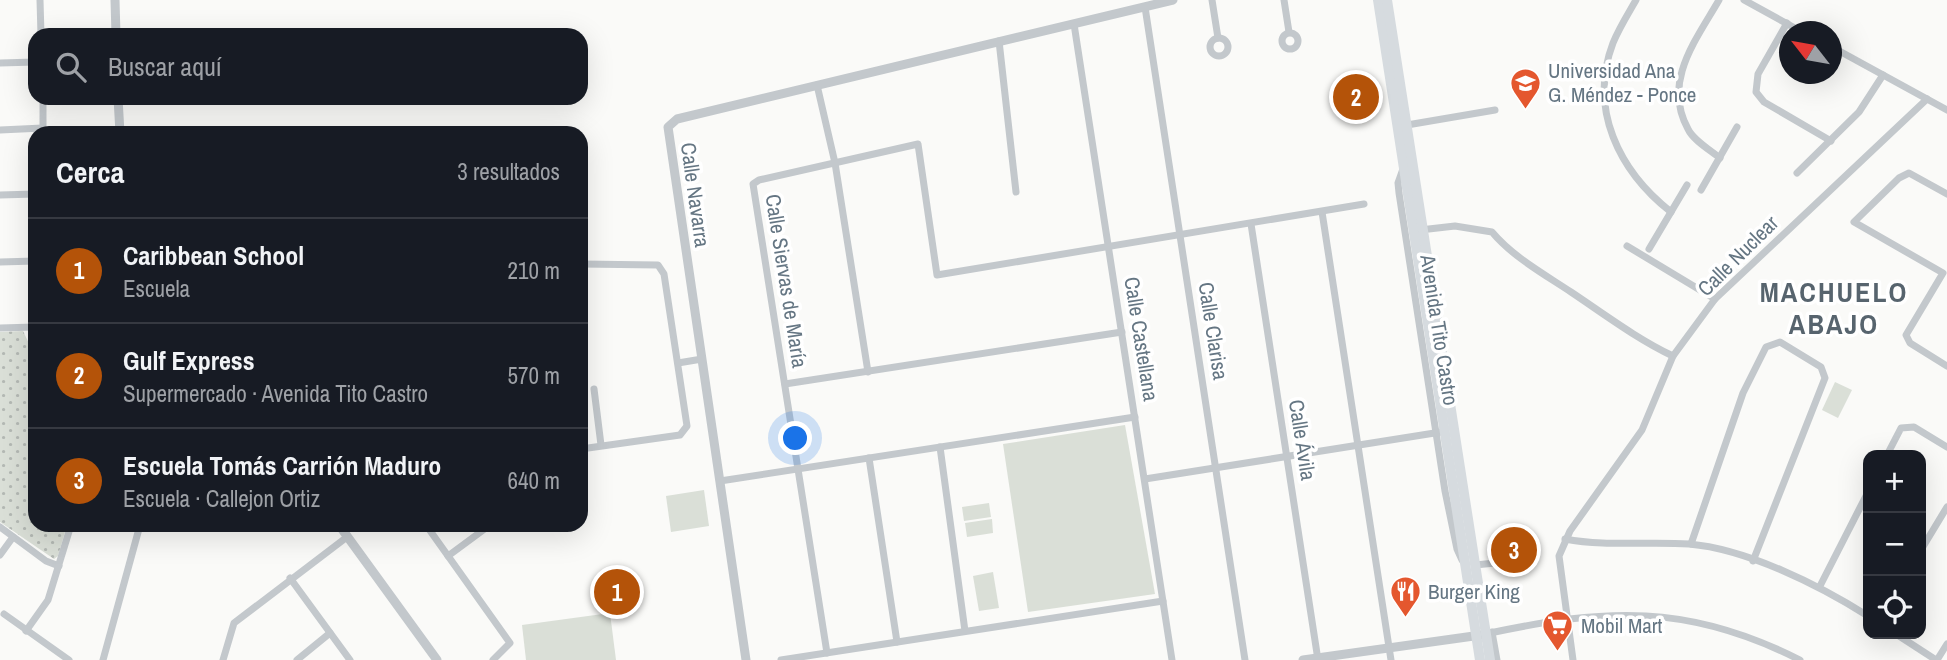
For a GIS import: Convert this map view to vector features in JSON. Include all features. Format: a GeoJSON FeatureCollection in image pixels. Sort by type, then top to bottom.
{"type":"FeatureCollection","features":[{"type":"Feature","properties":{"kind":"main road","name":"Avenida Tito Castro"},"geometry":{"type":"LineString","coordinates":[[1378,0],[1446,429],[1490,660]]}},
{"type":"Feature","properties":{"kind":"main road","name":"Avenida Tito Castro"},"geometry":{"type":"LineString","coordinates":[[1387,0],[1407,125],[1414,231]]}},
{"type":"Feature","properties":{"kind":"main road","name":"Avenida Tito Castro"},"geometry":{"type":"LineString","coordinates":[[1479,660],[1484,634]]}},
{"type":"Feature","properties":{"kind":"street"},"geometry":{"type":"LineString","coordinates":[[40,0],[41,28]]}},
{"type":"Feature","properties":{"kind":"street"},"geometry":{"type":"LineString","coordinates":[[115,0],[116,28]]}},
{"type":"Feature","properties":{"kind":"street","name":"Calle Navarra"},"geometry":{"type":"LineString","coordinates":[[746,660],[668,127],[677,119],[1173,0]]}},
{"type":"Feature","properties":{"kind":"street"},"geometry":{"type":"LineString","coordinates":[[1212,0],[1218,38]]}},
{"type":"Feature","properties":{"kind":"street"},"geometry":{"type":"LineString","coordinates":[[1284,0],[1289,32]]}},
{"type":"Feature","properties":{"kind":"street"},"geometry":{"type":"LineString","coordinates":[[1636,0],[1613,42],[1606,71],[1605,102],[1614,142],[1629,171],[1648,195],[1671,212]]}},
{"type":"Feature","properties":{"kind":"street"},"geometry":{"type":"LineString","coordinates":[[1719,0],[1683,62],[1676,94],[1688,131],[1720,158]]}},
{"type":"Feature","properties":{"kind":"street"},"geometry":{"type":"LineString","coordinates":[[1744,0],[1783,21]]}},
{"type":"Feature","properties":{"kind":"street","name":"Calle Clarisa"},"geometry":{"type":"LineString","coordinates":[[1145,7],[1245,660]]}},
{"type":"Feature","properties":{"kind":"street","name":"Calle Castellana"},"geometry":{"type":"LineString","coordinates":[[1074,24],[1172,660]]}},
{"type":"Feature","properties":{"kind":"street"},"geometry":{"type":"LineString","coordinates":[[1779,37],[1758,74],[1756,92],[1764,102],[1831,141]]}},
{"type":"Feature","properties":{"kind":"street"},"geometry":{"type":"LineString","coordinates":[[999,41],[1016,192]]}},
{"type":"Feature","properties":{"kind":"street"},"geometry":{"type":"LineString","coordinates":[[1842,52],[1947,110]]}},
{"type":"Feature","properties":{"kind":"street"},"geometry":{"type":"LineString","coordinates":[[0,63],[28,62]]}},
{"type":"Feature","properties":{"kind":"street"},"geometry":{"type":"LineString","coordinates":[[1797,173],[1859,112],[1883,75]]}},
{"type":"Feature","properties":{"kind":"street"},"geometry":{"type":"LineString","coordinates":[[817,85],[835,163],[868,372]]}},
{"type":"Feature","properties":{"kind":"street","name":"Calle Nuclear"},"geometry":{"type":"LineString","coordinates":[[1573,660],[1559,556],[1565,539],[1642,430],[1673,356],[1715,299],[1927,99]]}},
{"type":"Feature","properties":{"kind":"street"},"geometry":{"type":"LineString","coordinates":[[43,105],[43,126]]}},
{"type":"Feature","properties":{"kind":"street"},"geometry":{"type":"LineString","coordinates":[[118,105],[120,126]]}},
{"type":"Feature","properties":{"kind":"street"},"geometry":{"type":"LineString","coordinates":[[1407,125],[1495,110]]}},
{"type":"Feature","properties":{"kind":"street"},"geometry":{"type":"LineString","coordinates":[[1701,190],[1737,127]]}},
{"type":"Feature","properties":{"kind":"street"},"geometry":{"type":"LineString","coordinates":[[0,130],[28,130]]}},
{"type":"Feature","properties":{"kind":"street","name":"Calle Siervas de María"},"geometry":{"type":"LineString","coordinates":[[827,653],[753,184],[759,180],[918,144],[937,275],[1180,237],[1364,204]]}},
{"type":"Feature","properties":{"kind":"street"},"geometry":{"type":"LineString","coordinates":[[1404,167],[1398,183],[1403,219],[1414,231],[1446,429],[1452,528],[1470,566],[1526,560]]}},
{"type":"Feature","properties":{"kind":"street"},"geometry":{"type":"LineString","coordinates":[[1947,194],[1909,173],[1899,178],[1854,222],[1943,273],[1906,335],[1910,343],[1947,366]]}},
{"type":"Feature","properties":{"kind":"street"},"geometry":{"type":"LineString","coordinates":[[1649,249],[1687,185]]}},
{"type":"Feature","properties":{"kind":"street"},"geometry":{"type":"LineString","coordinates":[[0,195],[28,194]]}},
{"type":"Feature","properties":{"kind":"street"},"geometry":{"type":"LineString","coordinates":[[1322,212],[1391,660]]}},
{"type":"Feature","properties":{"kind":"street","name":"Calle Ávila"},"geometry":{"type":"LineString","coordinates":[[1251,224],[1318,659]]}},
{"type":"Feature","properties":{"kind":"street"},"geometry":{"type":"LineString","coordinates":[[1414,231],[1455,226],[1492,232],[1504,246],[1531,265],[1650,345],[1673,356]]}},
{"type":"Feature","properties":{"kind":"street"},"geometry":{"type":"LineString","coordinates":[[1627,246],[1715,299]]}},
{"type":"Feature","properties":{"kind":"street"},"geometry":{"type":"LineString","coordinates":[[0,262],[28,261]]}},
{"type":"Feature","properties":{"kind":"street"},"geometry":{"type":"LineString","coordinates":[[588,264],[658,265],[664,274],[687,426],[680,435],[588,448]]}},
{"type":"Feature","properties":{"kind":"street"},"geometry":{"type":"LineString","coordinates":[[0,328],[28,327]]}},
{"type":"Feature","properties":{"kind":"street"},"geometry":{"type":"LineString","coordinates":[[785,384],[1122,332]]}},
{"type":"Feature","properties":{"kind":"street"},"geometry":{"type":"LineString","coordinates":[[1691,544],[1744,393],[1766,347],[1780,342],[1821,368],[1825,378],[1753,561]]}},
{"type":"Feature","properties":{"kind":"street"},"geometry":{"type":"LineString","coordinates":[[678,363],[702,359]]}},
{"type":"Feature","properties":{"kind":"street"},"geometry":{"type":"LineString","coordinates":[[594,388],[601,445]]}},
{"type":"Feature","properties":{"kind":"street"},"geometry":{"type":"LineString","coordinates":[[720,481],[1135,417]]}},
{"type":"Feature","properties":{"kind":"street"},"geometry":{"type":"LineString","coordinates":[[1890,450],[1901,428],[1914,426],[1947,447]]}},
{"type":"Feature","properties":{"kind":"street"},"geometry":{"type":"LineString","coordinates":[[1145,479],[1358,446],[1446,429]]}},
{"type":"Feature","properties":{"kind":"street"},"geometry":{"type":"LineString","coordinates":[[940,447],[965,631]]}},
{"type":"Feature","properties":{"kind":"street"},"geometry":{"type":"LineString","coordinates":[[869,458],[897,642]]}},
{"type":"Feature","properties":{"kind":"street"},"geometry":{"type":"LineString","coordinates":[[1820,586],[1863,502]]}},
{"type":"Feature","properties":{"kind":"street"},"geometry":{"type":"LineString","coordinates":[[1926,542],[1947,507]]}},
{"type":"Feature","properties":{"kind":"street"},"geometry":{"type":"LineString","coordinates":[[0,527],[59,566]]}},
{"type":"Feature","properties":{"kind":"street"},"geometry":{"type":"LineString","coordinates":[[26,631],[48,600],[69,532]]}},
{"type":"Feature","properties":{"kind":"street"},"geometry":{"type":"LineString","coordinates":[[103,660],[138,532]]}},
{"type":"Feature","properties":{"kind":"street"},"geometry":{"type":"LineString","coordinates":[[343,532],[437,660]]}},
{"type":"Feature","properties":{"kind":"street"},"geometry":{"type":"LineString","coordinates":[[431,532],[510,643],[493,660]]}},
{"type":"Feature","properties":{"kind":"street"},"geometry":{"type":"LineString","coordinates":[[448,556],[481,532]]}},
{"type":"Feature","properties":{"kind":"street"},"geometry":{"type":"LineString","coordinates":[[0,555],[13,537]]}},
{"type":"Feature","properties":{"kind":"street"},"geometry":{"type":"LineString","coordinates":[[223,660],[234,622],[347,537]]}},
{"type":"Feature","properties":{"kind":"street"},"geometry":{"type":"LineString","coordinates":[[1565,539],[1585,543],[1691,544],[1753,561],[1820,586],[1863,612]]}},
{"type":"Feature","properties":{"kind":"street"},"geometry":{"type":"LineString","coordinates":[[290,578],[350,660]]}},
{"type":"Feature","properties":{"kind":"street"},"geometry":{"type":"LineString","coordinates":[[781,660],[1163,601]]}},
{"type":"Feature","properties":{"kind":"street"},"geometry":{"type":"LineString","coordinates":[[4,614],[69,660]]}},
{"type":"Feature","properties":{"kind":"street"},"geometry":{"type":"LineString","coordinates":[[1303,660],[1623,614],[1658,615],[1735,630],[1800,660]]}},
{"type":"Feature","properties":{"kind":"street"},"geometry":{"type":"LineString","coordinates":[[297,660],[330,634]]}},
{"type":"Feature","properties":{"kind":"street"},"geometry":{"type":"LineString","coordinates":[[1484,634],[1497,660]]}},
{"type":"Feature","properties":{"kind":"street"},"geometry":{"type":"LineString","coordinates":[[1904,639],[1936,660],[1947,644]]}},
{"type":"Feature","properties":{"kind":"shaded area"},"geometry":{"type":"Polygon","coordinates":[[[23,331],[28,341],[28,532],[65,532],[58,556],[54,559],[0,522],[0,332],[23,331]]]}},
{"type":"Feature","properties":{"kind":"shaded area"},"geometry":{"type":"Polygon","coordinates":[[[1835,382],[1852,390],[1838,418],[1822,410],[1835,382]]]}},
{"type":"Feature","properties":{"kind":"shaded area"},"geometry":{"type":"Polygon","coordinates":[[[1125,425],[1155,594],[1028,612],[1003,444],[1125,425]]]}},
{"type":"Feature","properties":{"kind":"shaded area"},"geometry":{"type":"Polygon","coordinates":[[[704,490],[709,526],[671,532],[666,496],[704,490]]]}},
{"type":"Feature","properties":{"kind":"shaded area"},"geometry":{"type":"Polygon","coordinates":[[[989,503],[991,517],[964,521],[962,507],[989,503]]]}},
{"type":"Feature","properties":{"kind":"shaded area"},"geometry":{"type":"Polygon","coordinates":[[[992,519],[993,533],[967,537],[965,523],[992,519]]]}},
{"type":"Feature","properties":{"kind":"shaded area"},"geometry":{"type":"Polygon","coordinates":[[[993,572],[999,608],[979,611],[973,576],[993,572]]]}},
{"type":"Feature","properties":{"kind":"shaded area"},"geometry":{"type":"Polygon","coordinates":[[[610,613],[616,660],[526,660],[522,625],[610,613]]]}},
{"type":"Feature","properties":{"kind":"place","name":"Gulf Express"},"geometry":{"type":"Point","coordinates":[1356,97]}},
{"type":"Feature","properties":{"kind":"place","name":"Universidad Ana G. Méndez - Ponce"},"geometry":{"type":"Point","coordinates":[1525,110]}},
{"type":"Feature","properties":{"kind":"place","name":"Escuela Tomás Carrión Maduro"},"geometry":{"type":"Point","coordinates":[1514,550]}},
{"type":"Feature","properties":{"kind":"place","name":"Caribbean School"},"geometry":{"type":"Point","coordinates":[617,592]}},
{"type":"Feature","properties":{"kind":"place","name":"Burger King"},"geometry":{"type":"Point","coordinates":[1405,619]}},
{"type":"Feature","properties":{"kind":"place","name":"Mobil Mart"},"geometry":{"type":"Point","coordinates":[1558,653]}},
{"type":"Feature","properties":{"kind":"district","name":"MACHUELO ABAJO"},"geometry":{"type":"Point","coordinates":[1834,308]}}]}
